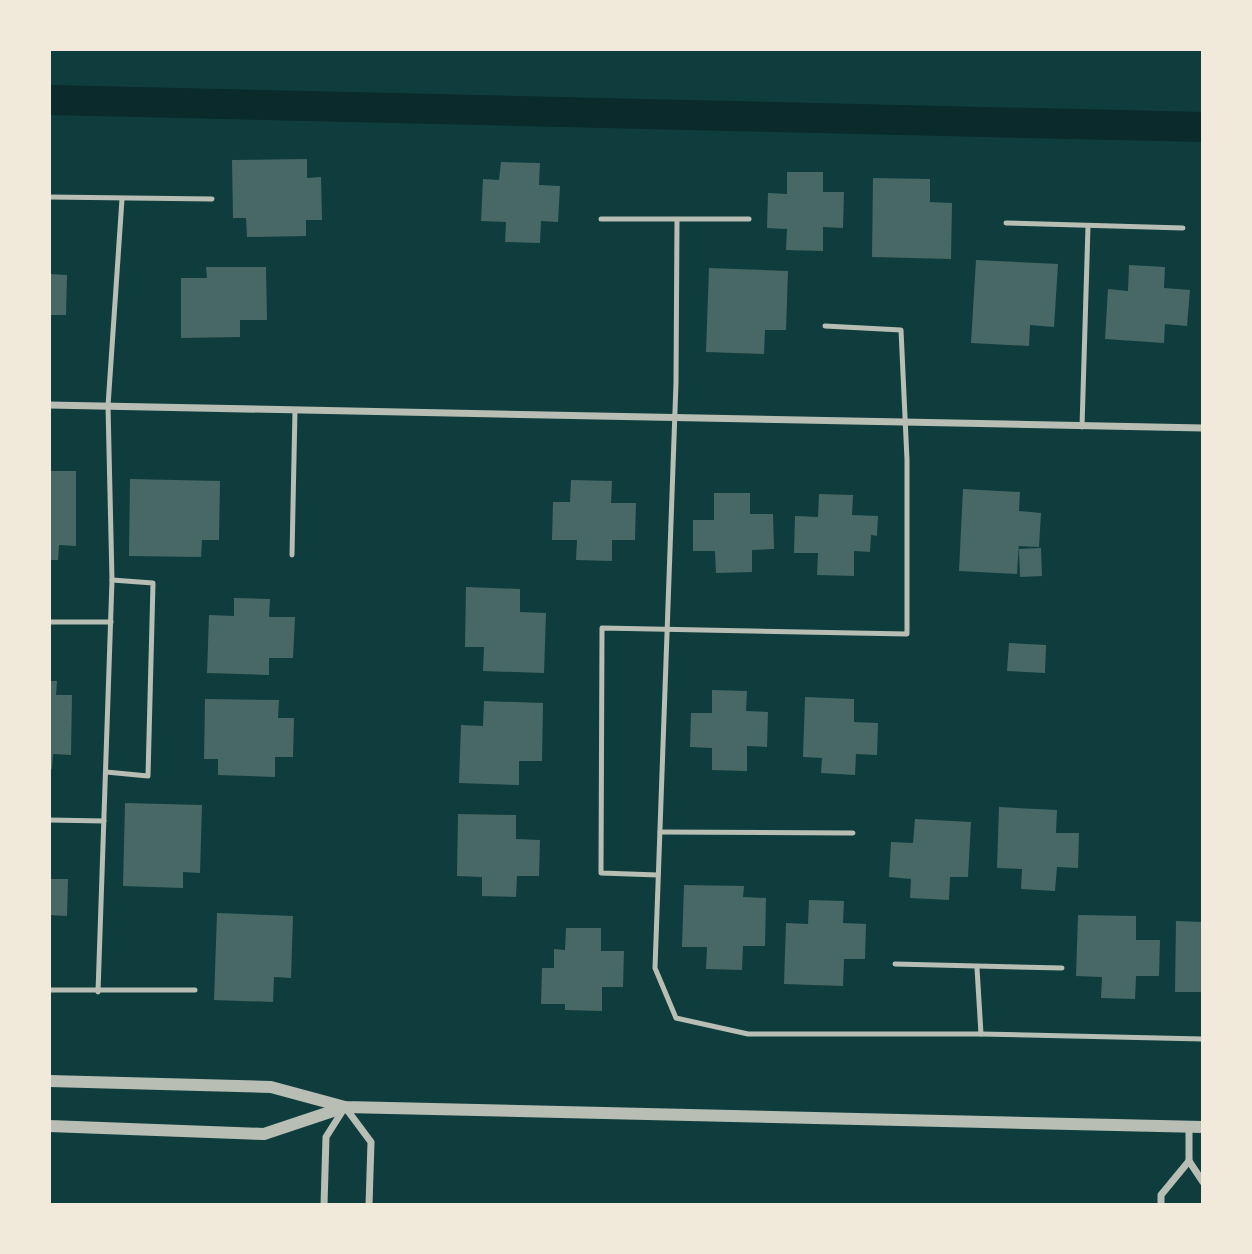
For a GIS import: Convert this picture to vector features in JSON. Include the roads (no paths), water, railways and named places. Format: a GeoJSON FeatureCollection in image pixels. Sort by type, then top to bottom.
{"type":"FeatureCollection","features":[{"type":"Feature","properties":{"kind":"street"},"geometry":{"type":"LineString","coordinates":[[49,405],[1203,428]]}},
{"type":"Feature","properties":{"kind":"street"},"geometry":{"type":"LineString","coordinates":[[49,1081],[271,1087],[345,1107],[1203,1126]]}},
{"type":"Feature","properties":{"kind":"street"},"geometry":{"type":"LineString","coordinates":[[49,1126],[264,1134],[345,1107]]}},
{"type":"Feature","properties":{"kind":"street"},"geometry":{"type":"LineString","coordinates":[[324,1205],[326,1137],[345,1107]]}},
{"type":"Feature","properties":{"kind":"street"},"geometry":{"type":"LineString","coordinates":[[345,1107],[371,1142],[369,1205]]}},
{"type":"Feature","properties":{"kind":"street"},"geometry":{"type":"LineString","coordinates":[[1189,1126],[1189,1161],[1203,1182]]}},
{"type":"Feature","properties":{"kind":"street"},"geometry":{"type":"LineString","coordinates":[[1161,1205],[1161,1195],[1189,1161]]}},
{"type":"Feature","properties":{"kind":"lane"},"geometry":{"type":"LineString","coordinates":[[49,197],[212,199]]}},
{"type":"Feature","properties":{"kind":"lane"},"geometry":{"type":"LineString","coordinates":[[98,992],[112,580],[108,406],[122,199]]}},
{"type":"Feature","properties":{"kind":"lane"},"geometry":{"type":"LineString","coordinates":[[601,219],[749,219]]}},
{"type":"Feature","properties":{"kind":"lane"},"geometry":{"type":"LineString","coordinates":[[677,220],[674,419],[655,968],[676,1018],[748,1034],[981,1034],[1203,1039]]}},
{"type":"Feature","properties":{"kind":"lane"},"geometry":{"type":"LineString","coordinates":[[1006,223],[1183,228]]}},
{"type":"Feature","properties":{"kind":"lane"},"geometry":{"type":"LineString","coordinates":[[1082,427],[1088,226]]}},
{"type":"Feature","properties":{"kind":"lane"},"geometry":{"type":"LineString","coordinates":[[658,875],[601,873],[602,628],[667,627],[907,634],[907,460],[901,330],[825,326]]}},
{"type":"Feature","properties":{"kind":"lane"},"geometry":{"type":"LineString","coordinates":[[292,555],[295,410]]}},
{"type":"Feature","properties":{"kind":"lane"},"geometry":{"type":"LineString","coordinates":[[106,772],[148,776],[153,583],[112,580]]}},
{"type":"Feature","properties":{"kind":"lane"},"geometry":{"type":"LineString","coordinates":[[49,622],[111,622]]}},
{"type":"Feature","properties":{"kind":"lane"},"geometry":{"type":"LineString","coordinates":[[49,820],[104,821]]}},
{"type":"Feature","properties":{"kind":"lane"},"geometry":{"type":"LineString","coordinates":[[660,832],[853,833]]}},
{"type":"Feature","properties":{"kind":"lane"},"geometry":{"type":"LineString","coordinates":[[895,964],[1062,968]]}},
{"type":"Feature","properties":{"kind":"lane"},"geometry":{"type":"LineString","coordinates":[[977,968],[981,1034]]}},
{"type":"Feature","properties":{"kind":"lane"},"geometry":{"type":"LineString","coordinates":[[49,990],[195,990]]}},
{"type":"Feature","properties":{"kind":"waterway"},"geometry":{"type":"LineString","coordinates":[[49,100],[1203,127]]}}]}
